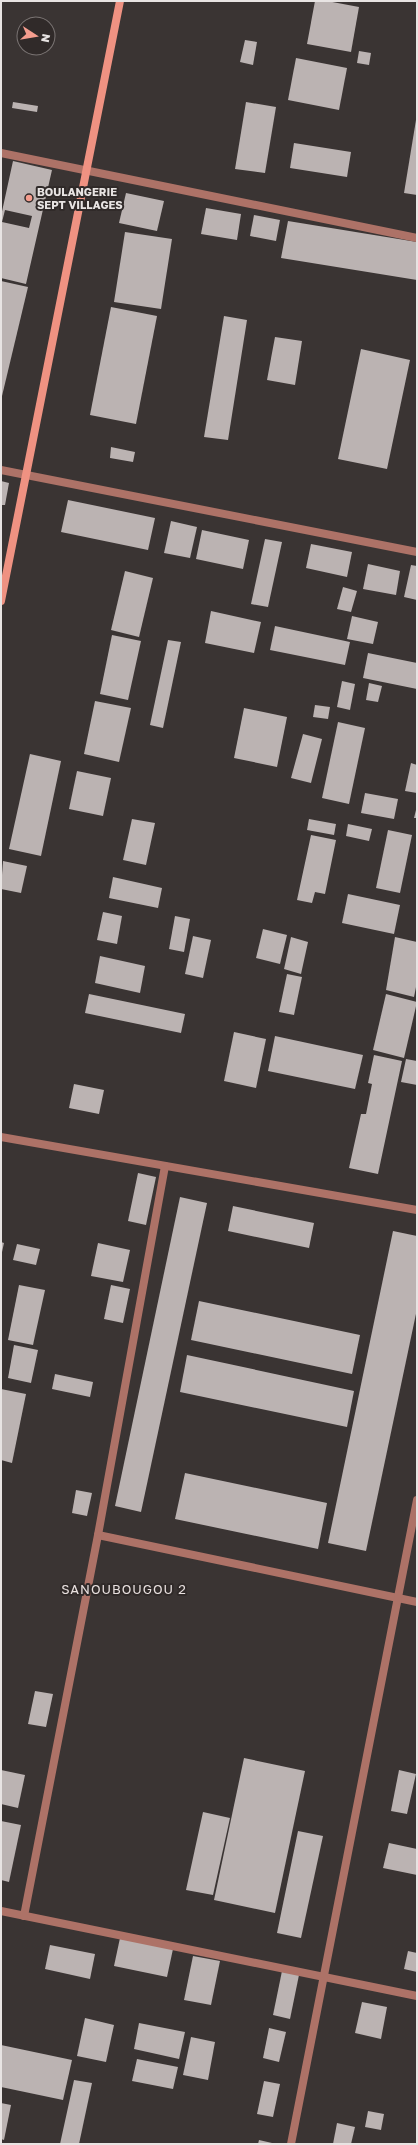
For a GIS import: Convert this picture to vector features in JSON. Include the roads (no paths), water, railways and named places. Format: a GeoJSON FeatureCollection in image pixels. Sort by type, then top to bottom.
{"type":"FeatureCollection","features":[{"type":"Feature","properties":{"kind":"main road"},"geometry":{"type":"LineString","coordinates":[[1,601],[120,1]]}},
{"type":"Feature","properties":{"kind":"street"},"geometry":{"type":"LineString","coordinates":[[1,153],[417,238]]}},
{"type":"Feature","properties":{"kind":"street"},"geometry":{"type":"LineString","coordinates":[[1,470],[417,552]]}},
{"type":"Feature","properties":{"kind":"street"},"geometry":{"type":"LineString","coordinates":[[1,1137],[417,1210]]}},
{"type":"Feature","properties":{"kind":"street"},"geometry":{"type":"LineString","coordinates":[[24,1916],[98,1535],[165,1166]]}},
{"type":"Feature","properties":{"kind":"street"},"geometry":{"type":"LineString","coordinates":[[291,2144],[417,1500]]}},
{"type":"Feature","properties":{"kind":"street"},"geometry":{"type":"LineString","coordinates":[[98,1535],[417,1602]]}},
{"type":"Feature","properties":{"kind":"street"},"geometry":{"type":"LineString","coordinates":[[1,1912],[417,1996]]}},
{"type":"Feature","properties":{"kind":"place","name":"BOULANGERIE SEPT VILLAGES"},"geometry":{"type":"Point","coordinates":[29,198]}},
{"type":"Feature","properties":{"kind":"district","name":"SANOUBOUGOU 2"},"geometry":{"type":"Point","coordinates":[124,1589]}}]}
